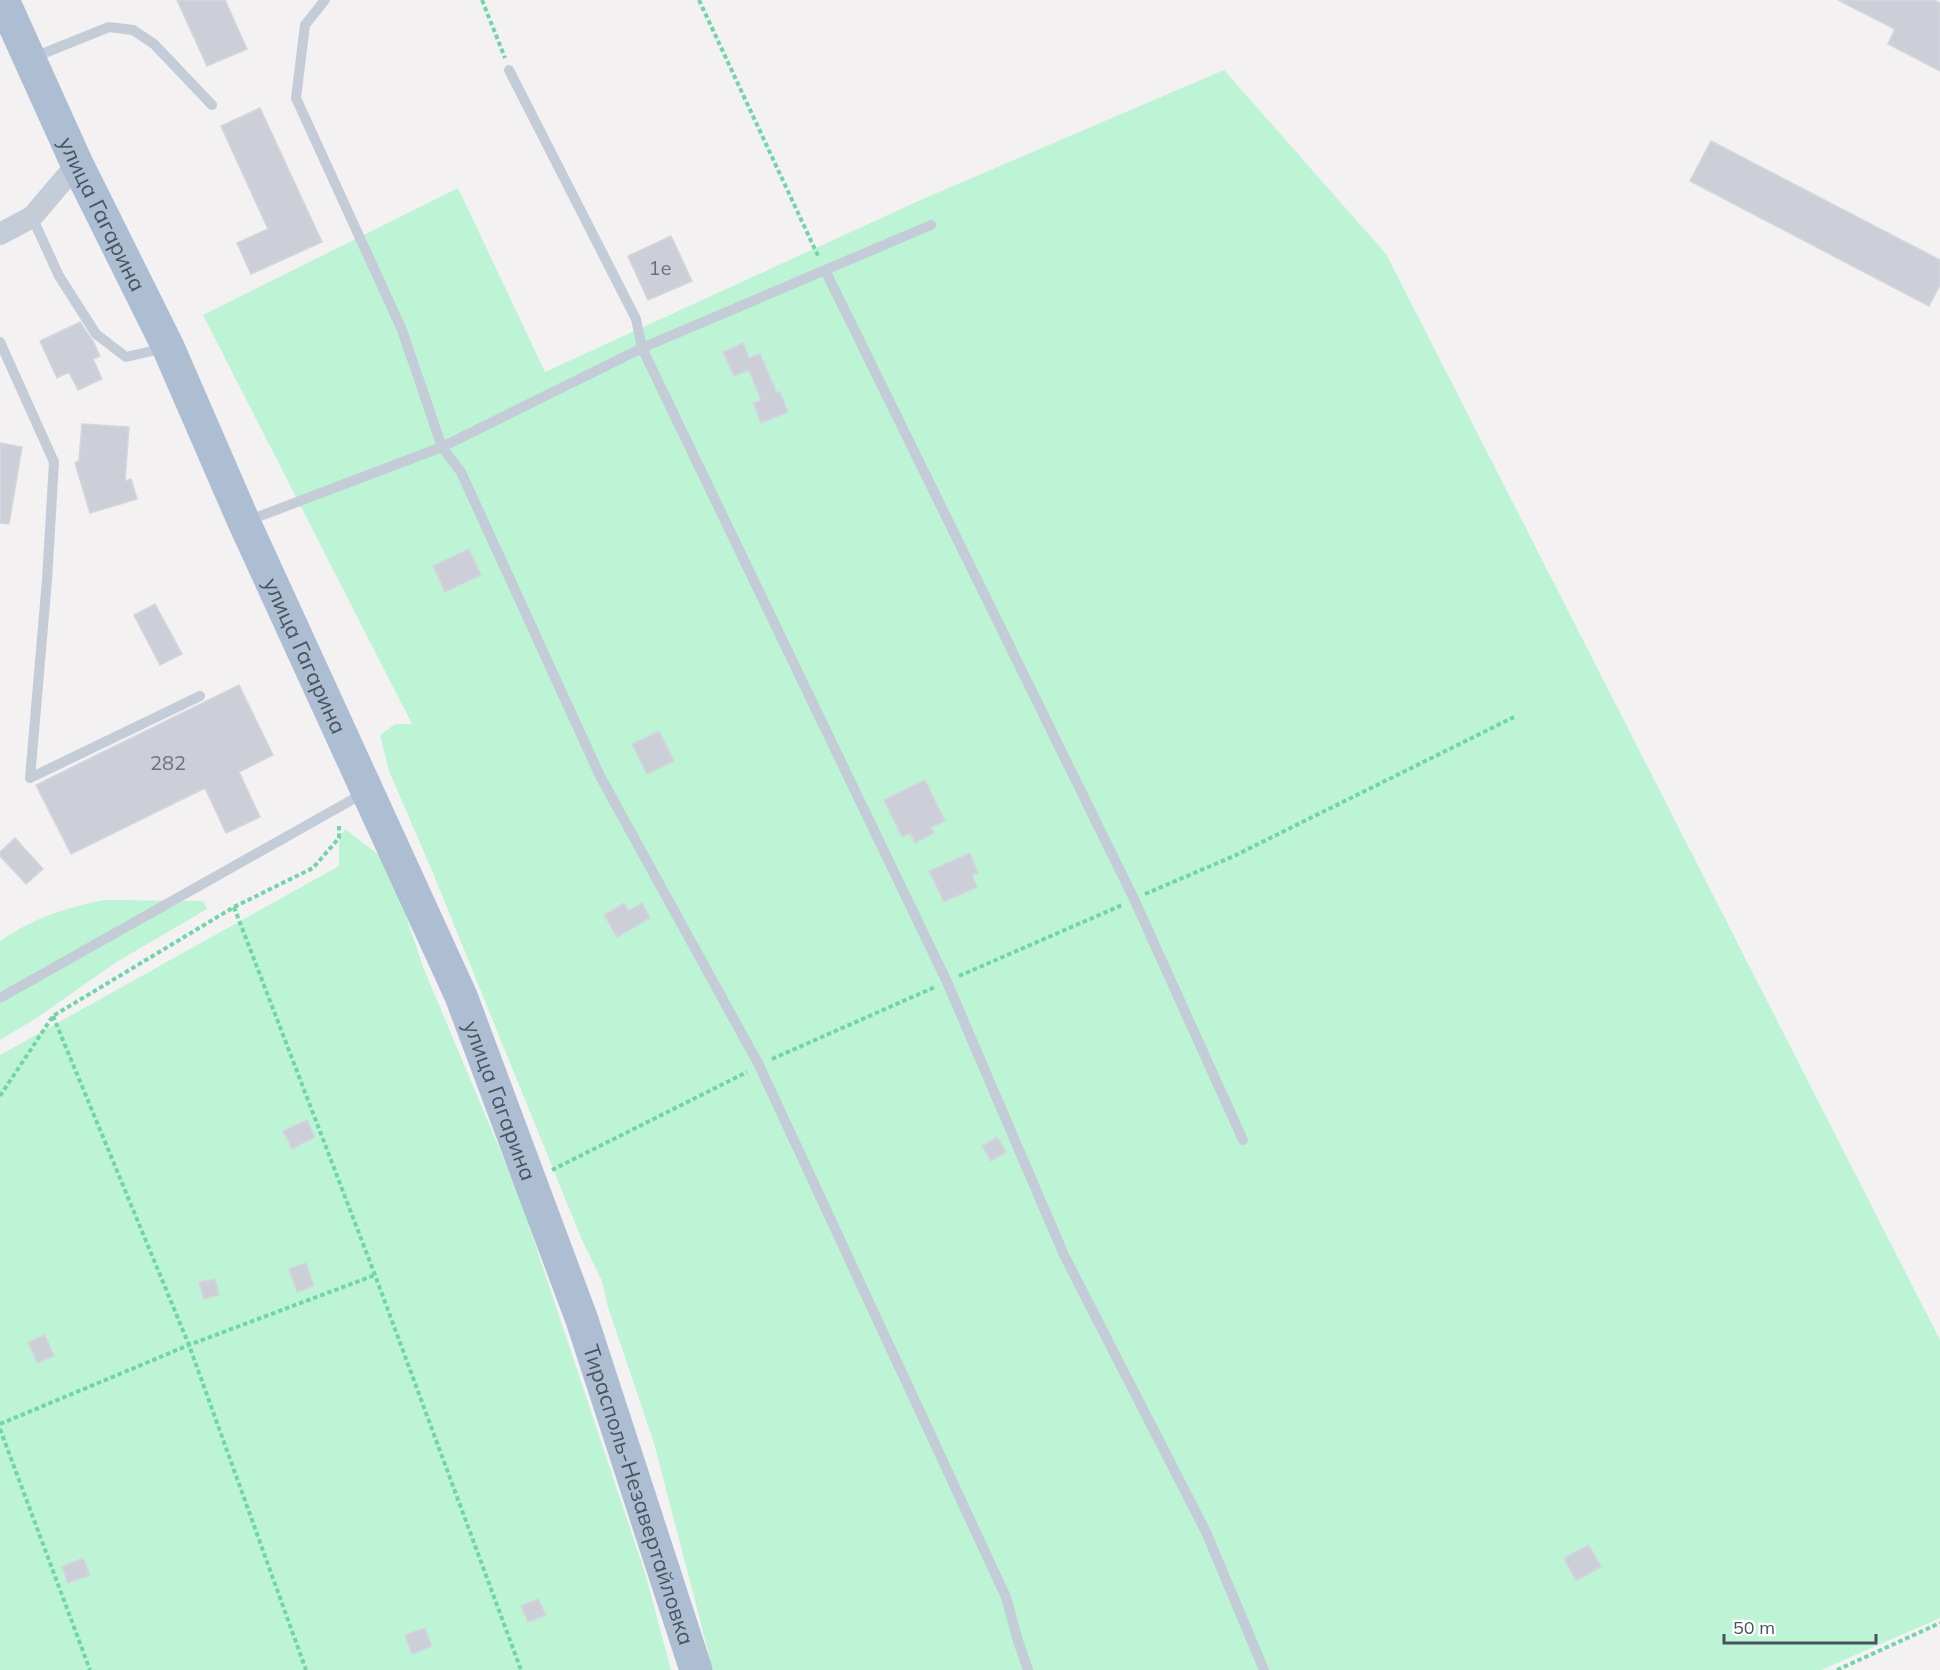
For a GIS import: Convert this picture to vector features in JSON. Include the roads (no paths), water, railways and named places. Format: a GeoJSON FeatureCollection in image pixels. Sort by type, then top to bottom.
{"type":"FeatureCollection","features":[{"type":"Feature","properties":{"kind":"main road","name":"улица Гагарина"},"geometry":{"type":"LineString","coordinates":[[3,0],[77,164],[168,347],[244,522],[461,996],[582,1320]]}},
{"type":"Feature","properties":{"kind":"main road","name":"Тирасполь-Незавертайловка"},"geometry":{"type":"LineString","coordinates":[[582,1320],[696,1670]]}},
{"type":"Feature","properties":{"kind":"street"},"geometry":{"type":"LineString","coordinates":[[0,234],[32,217],[77,164]]}},
{"type":"Feature","properties":{"kind":"lane"},"geometry":{"type":"LineString","coordinates":[[325,0],[305,25],[296,98],[402,330],[442,447],[461,472],[600,776],[759,1065],[1006,1597],[1028,1670]]}},
{"type":"Feature","properties":{"kind":"lane"},"geometry":{"type":"LineString","coordinates":[[29,59],[109,27],[133,30],[154,44],[212,105]]}},
{"type":"Feature","properties":{"kind":"lane"},"geometry":{"type":"LineString","coordinates":[[509,70],[636,319],[642,348],[947,982],[1064,1255],[1206,1532],[1264,1670]]}},
{"type":"Feature","properties":{"kind":"lane"},"geometry":{"type":"LineString","coordinates":[[32,217],[59,276],[96,334],[126,357],[168,347]]}},
{"type":"Feature","properties":{"kind":"lane"},"geometry":{"type":"LineString","coordinates":[[244,522],[442,447],[642,348],[931,225]]}},
{"type":"Feature","properties":{"kind":"lane"},"geometry":{"type":"LineString","coordinates":[[825,270],[1134,899],[1243,1140]]}},
{"type":"Feature","properties":{"kind":"lane"},"geometry":{"type":"LineString","coordinates":[[0,342],[54,462],[47,580],[30,778],[200,696]]}},
{"type":"Feature","properties":{"kind":"lane"},"geometry":{"type":"LineString","coordinates":[[0,998],[367,791]]}}]}
